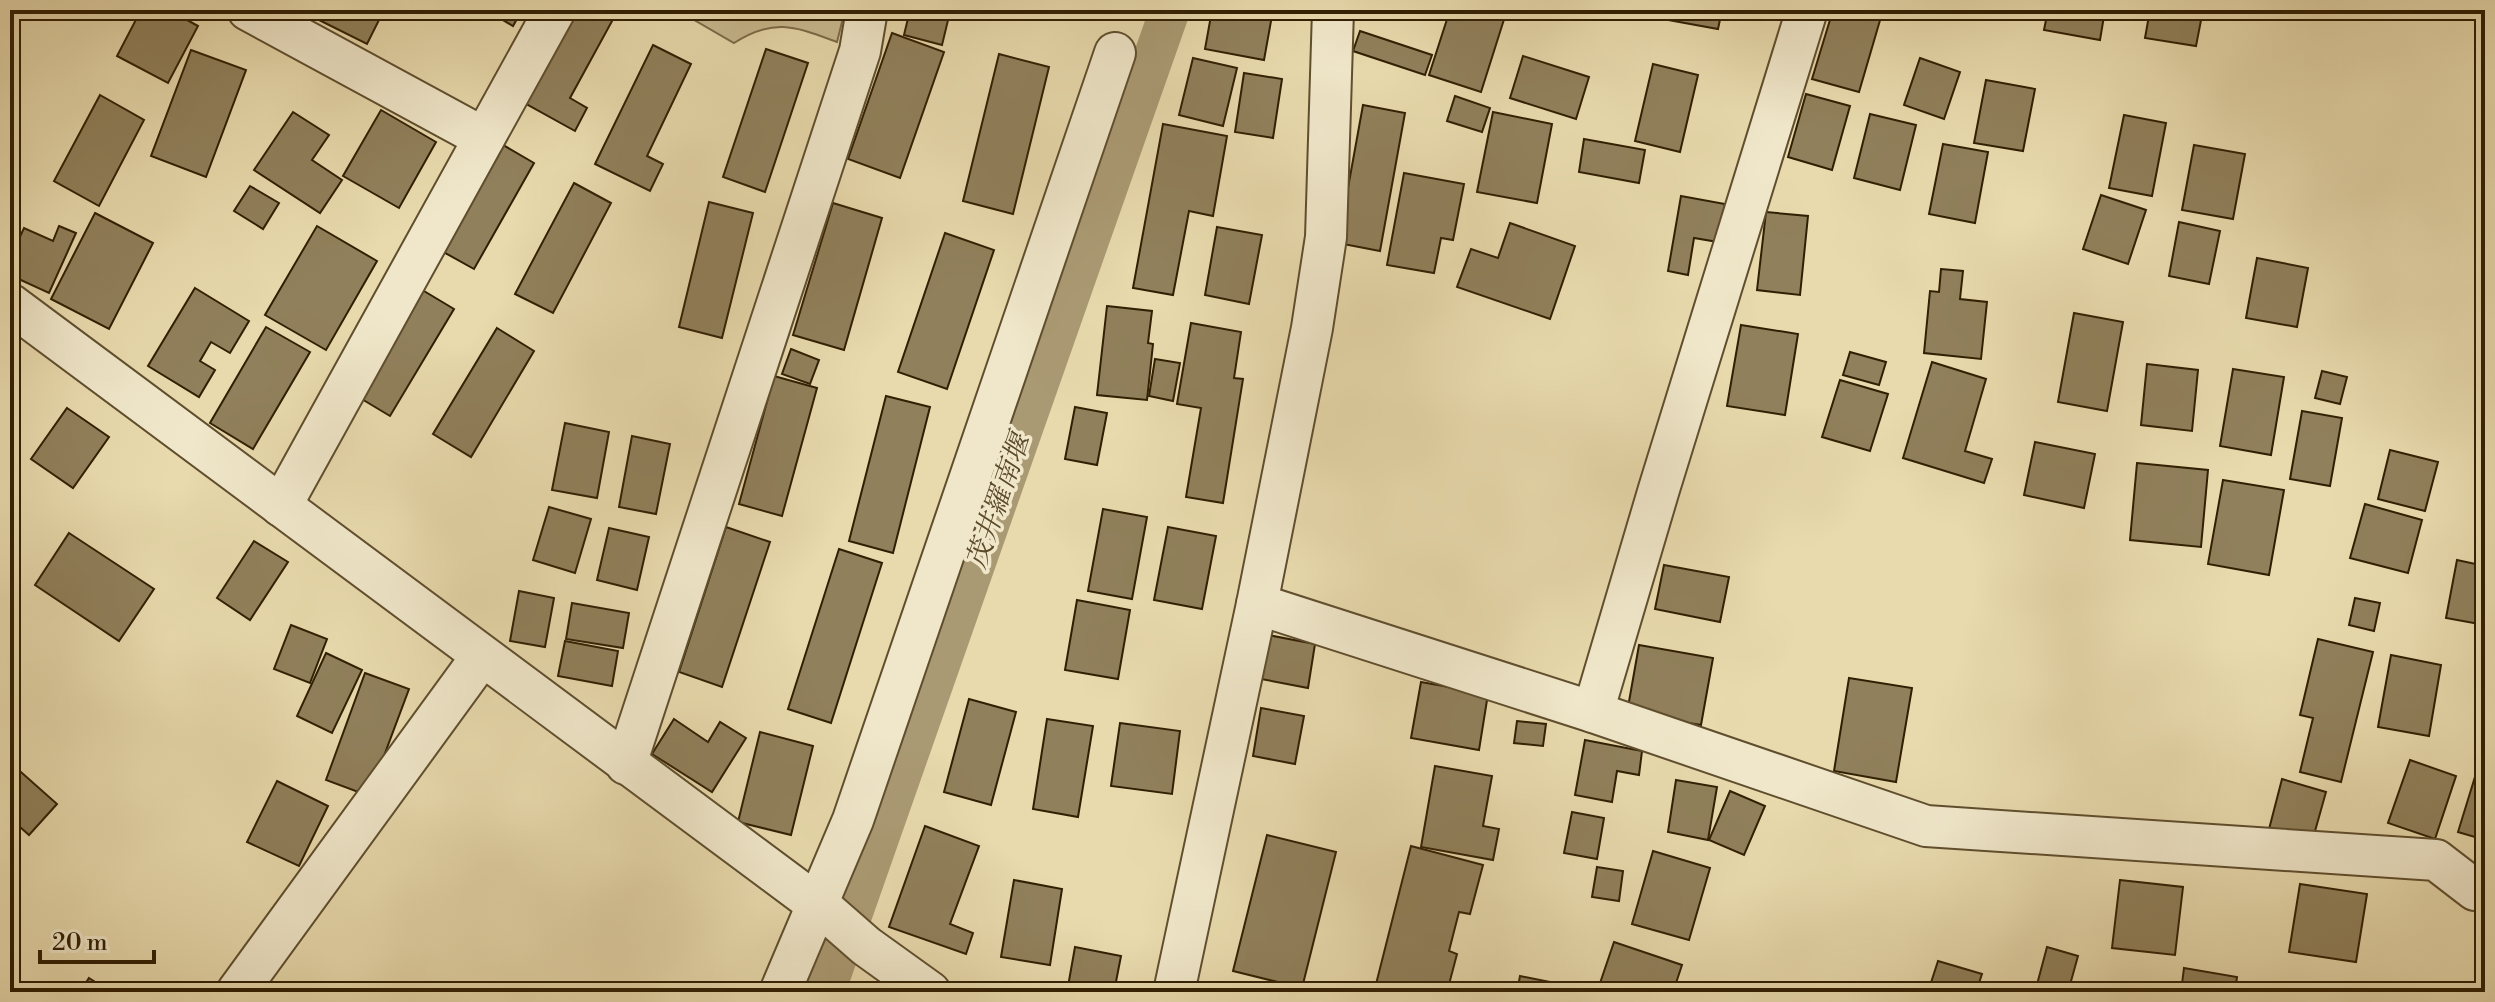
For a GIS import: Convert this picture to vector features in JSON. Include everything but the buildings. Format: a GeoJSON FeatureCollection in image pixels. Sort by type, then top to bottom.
{"type":"FeatureCollection","features":[{"type":"Feature","properties":{"kind":"street"},"geometry":{"type":"LineString","coordinates":[[248,10],[484,138]]}},
{"type":"Feature","properties":{"kind":"street"},"geometry":{"type":"LineString","coordinates":[[281,506],[555,10]]}},
{"type":"Feature","properties":{"kind":"street"},"geometry":{"type":"LineString","coordinates":[[626,764],[855,66],[867,10]]}},
{"type":"Feature","properties":{"kind":"street"},"geometry":{"type":"LineString","coordinates":[[1174,992],[1312,328],[1326,237],[1333,10]]}},
{"type":"Feature","properties":{"kind":"street"},"geometry":{"type":"LineString","coordinates":[[1593,712],[1807,10]]}},
{"type":"Feature","properties":{"kind":"street"},"geometry":{"type":"LineString","coordinates":[[780,992],[820,909],[853,820],[1115,53]]}},
{"type":"Feature","properties":{"kind":"street"},"geometry":{"type":"LineString","coordinates":[[10,304],[930,992]]}},
{"type":"Feature","properties":{"kind":"street"},"geometry":{"type":"LineString","coordinates":[[1257,604],[1593,712],[1926,826],[2436,860],[2475,890],[2485,882]]}},
{"type":"Feature","properties":{"kind":"street"},"geometry":{"type":"LineString","coordinates":[[237,992],[482,656]]}},
{"type":"Feature","properties":{"kind":"shaded area"},"geometry":{"type":"Polygon","coordinates":[[[677,10],[845,10],[837,42],[797,29],[774,27],[734,43],[677,10]]]}},
{"type":"Feature","properties":{"kind":"waterway","name":"茂井羅南堰"},"geometry":{"type":"LineString","coordinates":[[825,992],[1170,10]]}}]}
